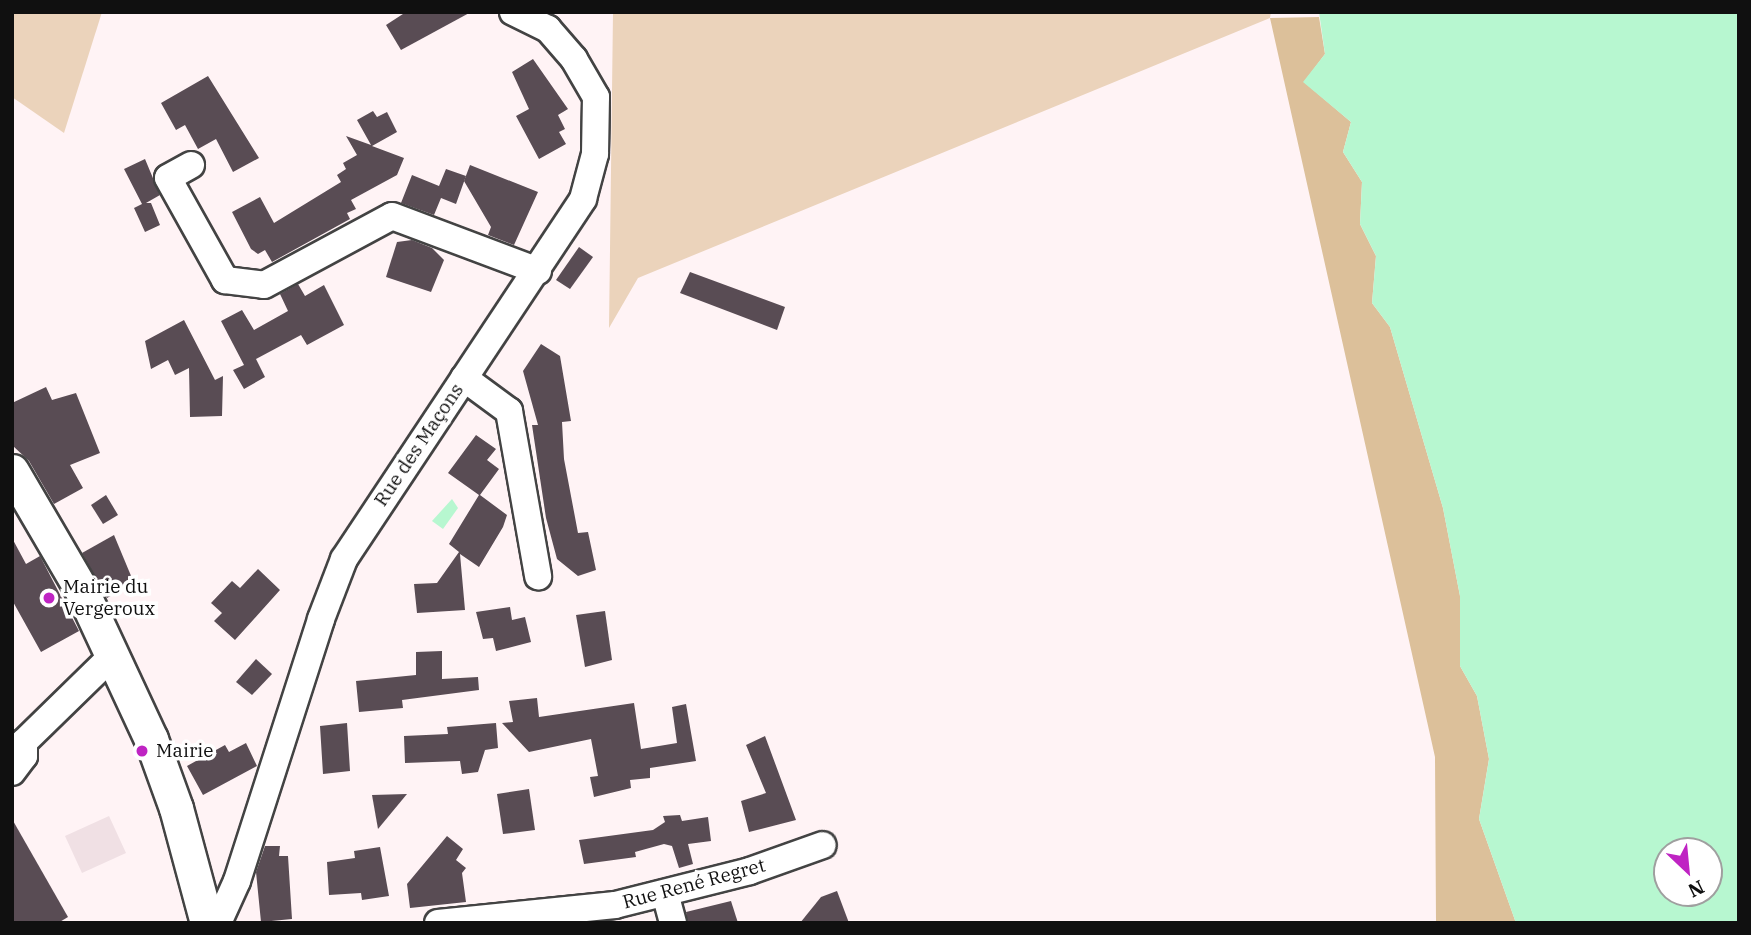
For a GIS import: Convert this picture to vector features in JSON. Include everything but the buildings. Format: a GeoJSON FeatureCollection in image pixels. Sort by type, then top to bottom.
{"type":"FeatureCollection","features":[{"type":"Feature","properties":{"kind":"street","name":"Rue des Maçons"},"geometry":{"type":"LineString","coordinates":[[218,923],[237,881],[321,619],[344,559],[538,271],[583,199],[595,154],[596,97],[575,60],[548,29],[513,12]]}},
{"type":"Feature","properties":{"kind":"street"},"geometry":{"type":"LineString","coordinates":[[191,165],[169,178],[225,280],[264,285],[392,216],[538,271]]}},
{"type":"Feature","properties":{"kind":"street"},"geometry":{"type":"LineString","coordinates":[[464,378],[509,411],[538,576]]}},
{"type":"Feature","properties":{"kind":"street"},"geometry":{"type":"LineString","coordinates":[[12,471],[113,655],[176,808],[207,923]]}},
{"type":"Feature","properties":{"kind":"street"},"geometry":{"type":"LineString","coordinates":[[12,772],[24,757],[18,741],[113,655]]}},
{"type":"Feature","properties":{"kind":"street","name":"Rue René Regret"},"geometry":{"type":"LineString","coordinates":[[438,923],[615,905],[750,871],[823,845]]}},
{"type":"Feature","properties":{"kind":"street"},"geometry":{"type":"LineString","coordinates":[[666,893],[673,923]]}},
{"type":"Feature","properties":{"kind":"shaded area"},"geometry":{"type":"Polygon","coordinates":[[[12,12],[102,12],[64,133],[12,97],[12,12]]]}},
{"type":"Feature","properties":{"kind":"shaded area"},"geometry":{"type":"Polygon","coordinates":[[[613,12],[1271,12],[1270,18],[638,278],[609,328],[613,12]]]}},
{"type":"Feature","properties":{"kind":"shaded area"},"geometry":{"type":"Polygon","coordinates":[[[1319,12],[1739,12],[1739,923],[1516,923],[1479,819],[1489,759],[1477,696],[1460,666],[1460,596],[1443,508],[1390,327],[1372,303],[1376,256],[1360,224],[1362,182],[1343,152],[1351,122],[1303,82],[1325,54],[1319,12]]]}},
{"type":"Feature","properties":{"kind":"shaded area"},"geometry":{"type":"Polygon","coordinates":[[[1319,17],[1325,54],[1304,82],[1351,122],[1343,152],[1362,182],[1360,224],[1376,256],[1372,303],[1390,327],[1443,508],[1460,596],[1460,666],[1477,696],[1489,759],[1479,819],[1516,923],[1436,923],[1435,757],[1270,18],[1319,17]]]}},
{"type":"Feature","properties":{"kind":"shaded area"},"geometry":{"type":"Polygon","coordinates":[[[452,499],[458,508],[443,529],[432,521],[452,499]]]}},
{"type":"Feature","properties":{"kind":"shaded area"},"geometry":{"type":"Polygon","coordinates":[[[109,816],[126,853],[82,873],[65,836],[109,816]]]}},
{"type":"Feature","properties":{"kind":"place","name":"Mairie du Vergeroux"},"geometry":{"type":"Point","coordinates":[49,598]}},
{"type":"Feature","properties":{"kind":"place","name":"Mairie"},"geometry":{"type":"Point","coordinates":[142,751]}}]}
